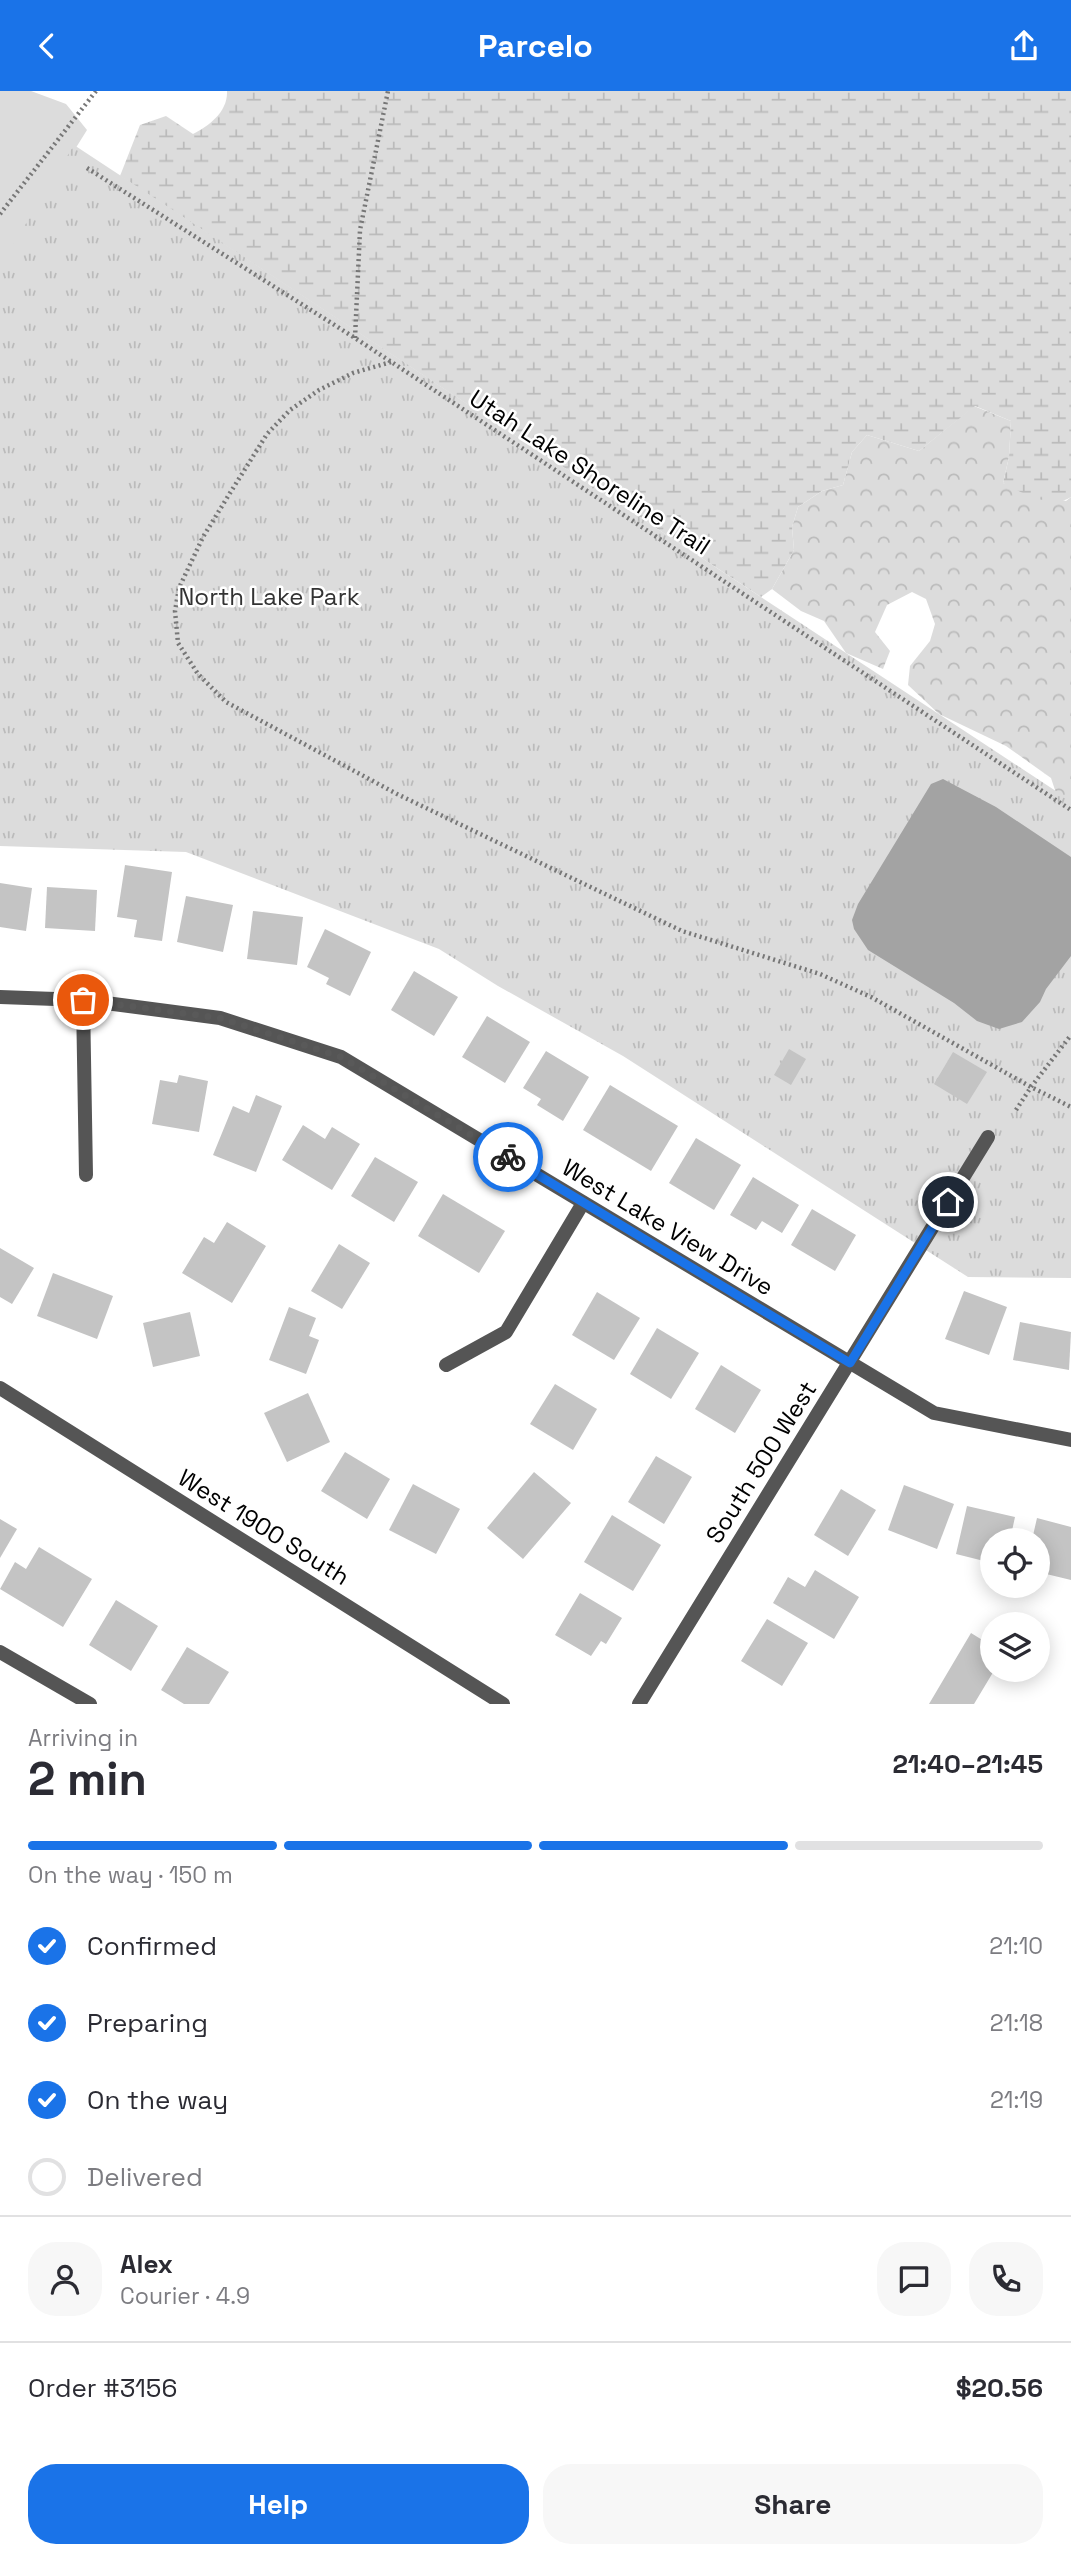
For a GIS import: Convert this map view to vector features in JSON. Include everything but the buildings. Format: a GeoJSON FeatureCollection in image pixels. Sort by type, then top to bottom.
{"type":"FeatureCollection","features":[{"type":"Feature","properties":{"kind":"street","name":"West Lake View Drive"},"geometry":{"type":"LineString","coordinates":[[0,997],[83,1000],[220,1018],[341,1057],[934,1413],[1071,1440]]}},
{"type":"Feature","properties":{"kind":"street"},"geometry":{"type":"LineString","coordinates":[[83,1000],[86,1175]]}},
{"type":"Feature","properties":{"kind":"street","name":"South 500 West"},"geometry":{"type":"LineString","coordinates":[[639,1704],[988,1137]]}},
{"type":"Feature","properties":{"kind":"street"},"geometry":{"type":"LineString","coordinates":[[446,1365],[506,1332],[583,1203]]}},
{"type":"Feature","properties":{"kind":"street","name":"West 1900 South"},"geometry":{"type":"LineString","coordinates":[[0,1388],[503,1704]]}},
{"type":"Feature","properties":{"kind":"street"},"geometry":{"type":"LineString","coordinates":[[0,1652],[90,1704]]}},
{"type":"Feature","properties":{"kind":"path"},"geometry":{"type":"LineString","coordinates":[[0,214],[96,91]]}},
{"type":"Feature","properties":{"kind":"path"},"geometry":{"type":"LineString","coordinates":[[355,338],[360,230],[388,91]]}},
{"type":"Feature","properties":{"kind":"path","name":"Utah Lake Shoreline Trail"},"geometry":{"type":"LineString","coordinates":[[87,168],[355,338],[1071,810]]}},
{"type":"Feature","properties":{"kind":"path"},"geometry":{"type":"LineString","coordinates":[[391,362],[354,373],[319,390],[290,410],[267,434],[230,493],[203,537],[179,587],[176,611],[177,643],[198,674],[226,702],[397,794],[682,931],[820,974],[871,997],[1071,1107]]}},
{"type":"Feature","properties":{"kind":"path"},"geometry":{"type":"LineString","coordinates":[[1016,1110],[1071,1035]]}},
{"type":"Feature","properties":{"kind":"green space"},"geometry":{"type":"Polygon","coordinates":[[[0,91],[31,91],[66,104],[87,130],[0,269],[0,91]]]}},
{"type":"Feature","properties":{"kind":"green space"},"geometry":{"type":"Polygon","coordinates":[[[227,91],[1071,91],[1071,497],[1064,501],[1046,501],[1003,483],[1009,457],[1011,421],[975,406],[919,451],[867,435],[852,452],[843,485],[822,491],[798,507],[792,527],[794,550],[772,589],[761,597],[120,176],[140,125],[166,116],[193,134],[221,112],[227,91]]]}},
{"type":"Feature","properties":{"kind":"green space","name":"North Lake Park"},"geometry":{"type":"Polygon","coordinates":[[[74,145],[1071,801],[1071,1278],[968,1277],[623,1056],[498,986],[439,949],[186,852],[0,846],[0,266],[74,145]]]}},
{"type":"Feature","properties":{"kind":"green space"},"geometry":{"type":"Polygon","coordinates":[[[974,406],[1011,421],[1009,457],[1003,483],[1066,501],[1071,497],[1071,822],[1064,817],[1051,778],[1006,746],[939,714],[908,685],[910,666],[930,641],[935,624],[926,599],[912,592],[887,605],[875,632],[890,651],[883,669],[846,653],[824,621],[801,611],[772,589],[794,550],[792,527],[798,507],[822,491],[843,485],[852,452],[867,435],[919,451],[974,406]]]}},
{"type":"Feature","properties":{"kind":"shaded area"},"geometry":{"type":"Polygon","coordinates":[[[943,779],[996,807],[1071,857],[1071,956],[1046,989],[1040,1002],[1022,1022],[999,1029],[977,1021],[954,1003],[868,950],[854,929],[852,920],[858,904],[931,784],[943,779]]]}},
{"type":"Feature","properties":{"kind":"way so far"},"geometry":{"type":"LineString","coordinates":[[83,1000],[220,1018],[341,1057],[508,1157]]}},
{"type":"Feature","properties":{"kind":"route"},"geometry":{"type":"LineString","coordinates":[[508,1157],[850,1363],[948,1202]]}}]}
